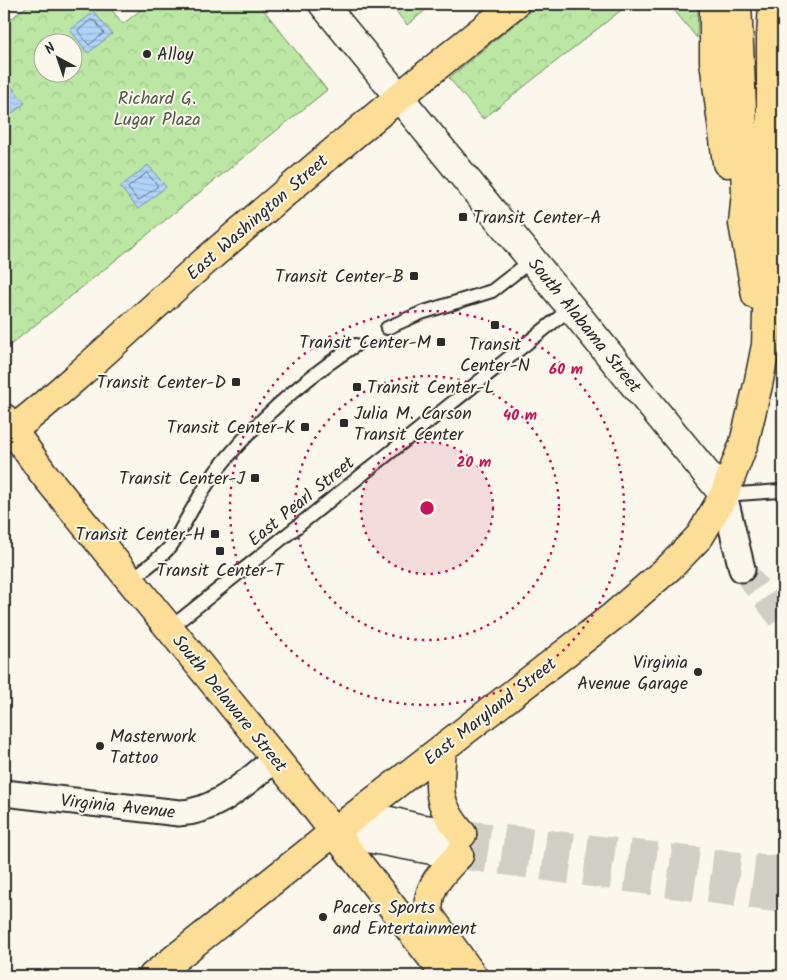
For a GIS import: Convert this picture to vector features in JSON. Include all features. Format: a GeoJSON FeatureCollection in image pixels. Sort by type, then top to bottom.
{"type":"FeatureCollection","features":[{"type":"Feature","properties":{"kind":"main road","name":"South Alabama Street"},"geometry":{"type":"LineString","coordinates":[[323,4],[732,504]]}},
{"type":"Feature","properties":{"kind":"main road","name":"East Washington Street"},"geometry":{"type":"LineString","coordinates":[[7,429],[71,381],[195,270],[398,97],[515,4]]}},
{"type":"Feature","properties":{"kind":"main road"},"geometry":{"type":"LineString","coordinates":[[714,4],[714,61],[731,193],[743,224],[766,345]]}},
{"type":"Feature","properties":{"kind":"main road"},"geometry":{"type":"LineString","coordinates":[[737,4],[746,192],[743,224]]}},
{"type":"Feature","properties":{"kind":"main road","name":"East Maryland Street"},"geometry":{"type":"LineString","coordinates":[[153,976],[334,832],[612,617],[650,585],[732,504],[766,345],[771,190],[771,37],[773,4]]}},
{"type":"Feature","properties":{"kind":"main road","name":"South Delaware Street"},"geometry":{"type":"LineString","coordinates":[[7,429],[334,832],[446,976]]}},
{"type":"Feature","properties":{"kind":"main road"},"geometry":{"type":"LineString","coordinates":[[442,749],[441,799],[460,844]]}},
{"type":"Feature","properties":{"kind":"main road"},"geometry":{"type":"LineString","coordinates":[[334,832],[390,821],[418,828],[460,844]]}},
{"type":"Feature","properties":{"kind":"main road"},"geometry":{"type":"LineString","coordinates":[[460,844],[439,876],[427,904],[429,914],[473,976]]}},
{"type":"Feature","properties":{"kind":"street","name":"South Alabama Street"},"geometry":{"type":"LineString","coordinates":[[732,504],[742,569]]}},
{"type":"Feature","properties":{"kind":"street","name":"Virginia Avenue"},"geometry":{"type":"LineString","coordinates":[[4,793],[188,813],[213,805],[275,759]]}},
{"type":"Feature","properties":{"kind":"lane"},"geometry":{"type":"LineString","coordinates":[[388,328],[430,310],[492,291],[532,260]]}},
{"type":"Feature","properties":{"kind":"lane","name":"East Pearl Street"},"geometry":{"type":"LineString","coordinates":[[170,628],[571,308]]}},
{"type":"Feature","properties":{"kind":"lane"},"geometry":{"type":"LineString","coordinates":[[130,580],[170,548],[194,504],[216,472],[266,414],[317,371],[356,345]]}},
{"type":"Feature","properties":{"kind":"lane"},"geometry":{"type":"LineString","coordinates":[[732,504],[780,491],[783,493]]}},
{"type":"Feature","properties":{"kind":"green space","name":"Richard G. Lugar Plaza"},"geometry":{"type":"Polygon","coordinates":[[[30,4],[96,4],[101,9],[107,4],[123,24],[148,4],[259,4],[327,90],[9,346],[4,339],[4,24],[30,4]]]}},
{"type":"Feature","properties":{"kind":"green space"},"geometry":{"type":"Polygon","coordinates":[[[390,4],[433,4],[407,25],[390,4]]]}},
{"type":"Feature","properties":{"kind":"green space"},"geometry":{"type":"Polygon","coordinates":[[[539,4],[629,4],[483,119],[449,78],[539,4]]]}},
{"type":"Feature","properties":{"kind":"green space"},"geometry":{"type":"Polygon","coordinates":[[[669,4],[698,4],[697,38],[669,4]]]}},
{"type":"Feature","properties":{"kind":"water"},"geometry":{"type":"Polygon","coordinates":[[[94,12],[112,34],[88,53],[82,45],[82,32],[72,32],[70,30],[94,12]]]}},
{"type":"Feature","properties":{"kind":"water"},"geometry":{"type":"Polygon","coordinates":[[[7,81],[25,103],[4,120],[4,84],[7,81]]]}},
{"type":"Feature","properties":{"kind":"water"},"geometry":{"type":"Polygon","coordinates":[[[148,165],[166,187],[138,209],[120,187],[148,165]]]}},
{"type":"Feature","properties":{"kind":"tunnel"},"geometry":{"type":"LineString","coordinates":[[742,569],[783,621]]}},
{"type":"Feature","properties":{"kind":"tunnel"},"geometry":{"type":"LineString","coordinates":[[462,834],[783,871]]}},
{"type":"Feature","properties":{"kind":"tunnel"},"geometry":{"type":"LineString","coordinates":[[459,855],[783,899]]}},
{"type":"Feature","properties":{"kind":"place","name":"Alloy"},"geometry":{"type":"Point","coordinates":[147,54]}},
{"type":"Feature","properties":{"kind":"place","name":"Transit Center-A"},"geometry":{"type":"Point","coordinates":[463,217]}},
{"type":"Feature","properties":{"kind":"place","name":"Transit Center-B"},"geometry":{"type":"Point","coordinates":[414,276]}},
{"type":"Feature","properties":{"kind":"place","name":"Transit Center-N"},"geometry":{"type":"Point","coordinates":[495,325]}},
{"type":"Feature","properties":{"kind":"place","name":"Transit Center-M"},"geometry":{"type":"Point","coordinates":[441,342]}},
{"type":"Feature","properties":{"kind":"place","name":"Transit Center-D"},"geometry":{"type":"Point","coordinates":[236,382]}},
{"type":"Feature","properties":{"kind":"place","name":"Transit Center-L"},"geometry":{"type":"Point","coordinates":[357,387]}},
{"type":"Feature","properties":{"kind":"place","name":"Julia M. Carson Transit Center"},"geometry":{"type":"Point","coordinates":[344,423]}},
{"type":"Feature","properties":{"kind":"place","name":"Transit Center-K"},"geometry":{"type":"Point","coordinates":[305,427]}},
{"type":"Feature","properties":{"kind":"place","name":"Transit Center-J"},"geometry":{"type":"Point","coordinates":[255,478]}},
{"type":"Feature","properties":{"kind":"place","name":"Transit Center-H"},"geometry":{"type":"Point","coordinates":[215,534]}},
{"type":"Feature","properties":{"kind":"place","name":"Transit Center-T"},"geometry":{"type":"Point","coordinates":[220,551]}},
{"type":"Feature","properties":{"kind":"place","name":"Virginia Avenue Garage"},"geometry":{"type":"Point","coordinates":[698,672]}},
{"type":"Feature","properties":{"kind":"place","name":"Masterwork Tattoo"},"geometry":{"type":"Point","coordinates":[100,746]}},
{"type":"Feature","properties":{"kind":"place","name":"Pacers Sports and Entertainment"},"geometry":{"type":"Point","coordinates":[323,917]}}]}
